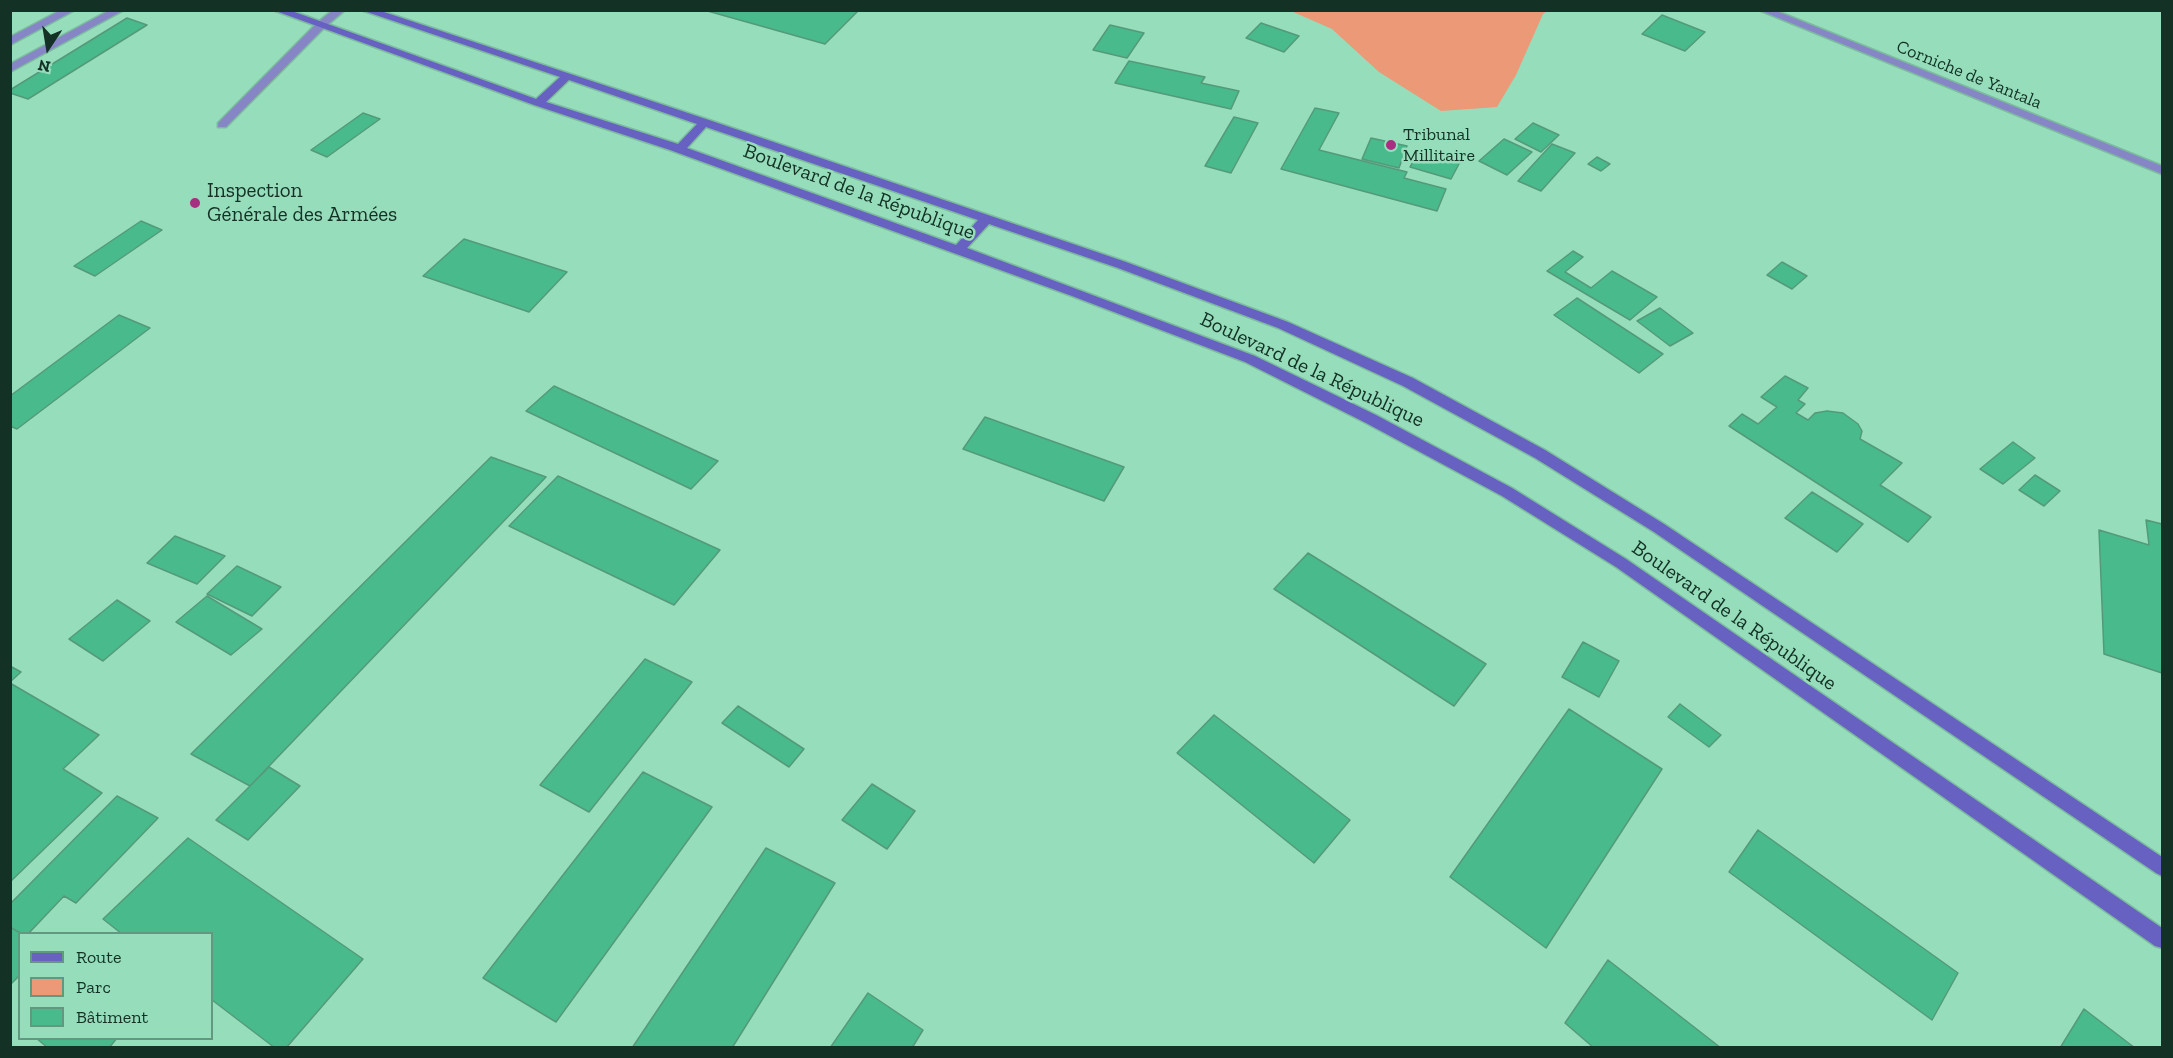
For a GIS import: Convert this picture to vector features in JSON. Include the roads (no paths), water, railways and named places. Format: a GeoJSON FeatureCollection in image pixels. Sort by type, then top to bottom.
{"type":"FeatureCollection","features":[{"type":"Feature","properties":{"kind":"main road","name":"Boulevard de la République"},"geometry":{"type":"LineString","coordinates":[[278,10],[538,103],[680,149],[1250,359],[1381,424],[1507,492],[1621,563],[2163,939]]}},
{"type":"Feature","properties":{"kind":"main road","name":"Boulevard de la République"},"geometry":{"type":"LineString","coordinates":[[366,10],[987,218],[1283,325],[1408,382],[1540,454],[1659,528],[2163,867]]}},
{"type":"Feature","properties":{"kind":"main road"},"geometry":{"type":"LineString","coordinates":[[538,103],[568,76]]}},
{"type":"Feature","properties":{"kind":"main road"},"geometry":{"type":"LineString","coordinates":[[680,149],[705,122]]}},
{"type":"Feature","properties":{"kind":"main road"},"geometry":{"type":"LineString","coordinates":[[958,250],[987,218]]}},
{"type":"Feature","properties":{"kind":"street"},"geometry":{"type":"LineString","coordinates":[[10,42],[70,10]]}},
{"type":"Feature","properties":{"kind":"street"},"geometry":{"type":"LineString","coordinates":[[10,69],[118,10]]}},
{"type":"Feature","properties":{"kind":"street"},"geometry":{"type":"LineString","coordinates":[[222,125],[321,25],[340,10]]}},
{"type":"Feature","properties":{"kind":"street","name":"Corniche de Yantala"},"geometry":{"type":"LineString","coordinates":[[1764,10],[2163,170]]}},
{"type":"Feature","properties":{"kind":"place","name":"Tribunal Millitaire"},"geometry":{"type":"Point","coordinates":[1391,145]}},
{"type":"Feature","properties":{"kind":"place","name":"Inspection Générale des Armées"},"geometry":{"type":"Point","coordinates":[195,203]}}]}
